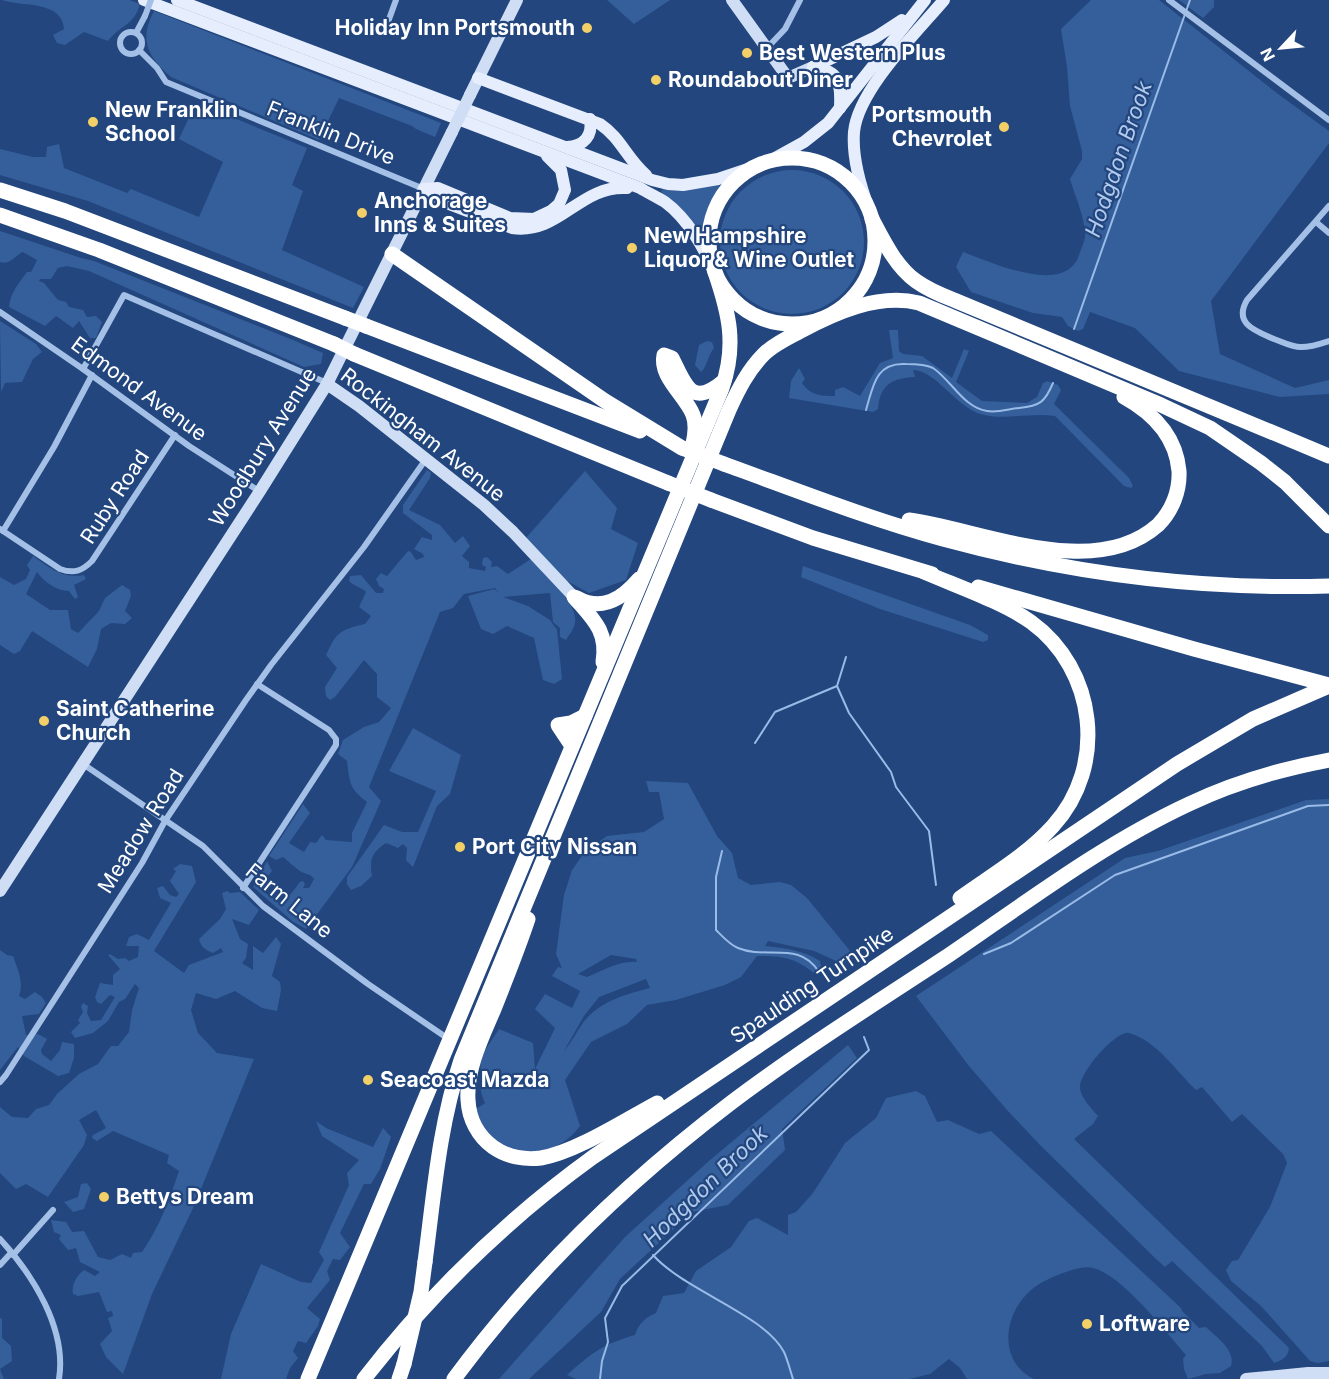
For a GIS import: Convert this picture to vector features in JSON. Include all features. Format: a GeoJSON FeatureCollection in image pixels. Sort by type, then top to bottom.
{"type":"FeatureCollection","features":[{"type":"Feature","properties":{"kind":"highway"},"geometry":{"type":"LineString","coordinates":[[308,1379],[724,380],[730,357],[730,330],[711,258],[710,240],[713,220],[720,201],[740,178],[766,163],[796,159],[826,166],[851,183],[889,248],[914,280],[941,294],[1329,456]]}},
{"type":"Feature","properties":{"kind":"highway"},"geometry":{"type":"LineString","coordinates":[[0,190],[65,211],[724,464],[868,516],[954,542],[1084,569],[1140,577],[1215,583],[1329,586]]}},
{"type":"Feature","properties":{"kind":"highway"},"geometry":{"type":"LineString","coordinates":[[402,1372],[418,1306],[439,1146],[456,1074],[477,1019],[741,386],[767,351],[847,303],[866,280],[875,250],[870,214]]}},
{"type":"Feature","properties":{"kind":"highway"},"geometry":{"type":"LineString","coordinates":[[0,215],[99,250],[668,483],[813,538],[924,572],[1329,685]]}},
{"type":"Feature","properties":{"kind":"highway"},"geometry":{"type":"LineString","coordinates":[[392,254],[605,401],[682,447]]}},
{"type":"Feature","properties":{"kind":"highway"},"geometry":{"type":"LineString","coordinates":[[715,272],[729,296],[742,307],[758,316],[788,323],[803,323],[885,301],[912,302],[932,308],[1182,414],[1227,439],[1285,482],[1329,526]]}},
{"type":"Feature","properties":{"kind":"highway"},"geometry":{"type":"LineString","coordinates":[[689,468],[695,423],[690,409],[662,363],[664,355],[672,358],[688,388],[697,394],[708,392],[724,380]]}},
{"type":"Feature","properties":{"kind":"highway"},"geometry":{"type":"LineString","coordinates":[[868,516],[916,521],[1000,540],[1074,551],[1109,548],[1131,541],[1151,530],[1167,515],[1178,486],[1178,463],[1170,441],[1159,424],[1141,407],[1078,370]]}},
{"type":"Feature","properties":{"kind":"highway"},"geometry":{"type":"LineString","coordinates":[[574,597],[597,605],[615,600],[631,588],[646,569]]}},
{"type":"Feature","properties":{"kind":"highway"},"geometry":{"type":"LineString","coordinates":[[786,1027],[866,964],[1031,846],[1061,816],[1074,796],[1083,774],[1089,738],[1087,714],[1077,678],[1061,651],[1039,628],[1016,613],[924,572]]}},
{"type":"Feature","properties":{"kind":"highway"},"geometry":{"type":"LineString","coordinates":[[574,597],[603,635],[604,654],[601,676]]}},
{"type":"Feature","properties":{"kind":"highway","name":"Spaulding Turnpike"},"geometry":{"type":"LineString","coordinates":[[364,1379],[438,1291],[509,1223],[570,1174],[1201,749],[1279,706],[1329,685]]}},
{"type":"Feature","properties":{"kind":"highway"},"geometry":{"type":"LineString","coordinates":[[572,746],[558,725],[571,723],[585,716]]}},
{"type":"Feature","properties":{"kind":"highway"},"geometry":{"type":"LineString","coordinates":[[595,735],[520,944],[477,1052],[468,1093],[472,1121],[482,1137],[496,1149],[514,1156],[542,1158],[566,1150],[721,1071]]}},
{"type":"Feature","properties":{"kind":"highway"},"geometry":{"type":"LineString","coordinates":[[454,1379],[518,1301],[599,1215],[680,1143],[758,1083],[1139,829],[1191,802],[1237,784],[1329,760]]}},
{"type":"Feature","properties":{"kind":"main road"},"geometry":{"type":"LineString","coordinates":[[144,0],[640,188],[663,201],[679,216],[698,241],[715,272]]}},
{"type":"Feature","properties":{"kind":"main road"},"geometry":{"type":"LineString","coordinates":[[177,0],[652,180],[668,184],[690,184],[718,179],[766,163],[813,136],[840,108],[921,4]]}},
{"type":"Feature","properties":{"kind":"main road"},"geometry":{"type":"LineString","coordinates":[[870,214],[861,185],[854,149],[854,131],[859,110],[871,88],[944,0]]}},
{"type":"Feature","properties":{"kind":"main road"},"geometry":{"type":"LineString","coordinates":[[813,67],[876,37],[921,4]]}},
{"type":"Feature","properties":{"kind":"main road"},"geometry":{"type":"LineString","coordinates":[[813,67],[822,68],[836,77],[842,91],[840,108]]}},
{"type":"Feature","properties":{"kind":"main road"},"geometry":{"type":"LineString","coordinates":[[478,78],[590,119],[615,135],[635,164],[652,180]]}},
{"type":"Feature","properties":{"kind":"main road"},"geometry":{"type":"LineString","coordinates":[[566,147],[578,146],[588,138],[590,119]]}},
{"type":"Feature","properties":{"kind":"main road"},"geometry":{"type":"LineString","coordinates":[[424,189],[438,188],[518,219],[534,219],[543,216],[559,204],[565,183],[561,170],[555,162],[533,147]]}},
{"type":"Feature","properties":{"kind":"main road"},"geometry":{"type":"LineString","coordinates":[[424,189],[433,198],[522,230],[543,227],[587,198],[604,190],[613,187],[640,188]]}},
{"type":"Feature","properties":{"kind":"street"},"geometry":{"type":"LineString","coordinates":[[136,33],[151,0]]}},
{"type":"Feature","properties":{"kind":"street"},"geometry":{"type":"LineString","coordinates":[[384,33],[396,0]]}},
{"type":"Feature","properties":{"kind":"street"},"geometry":{"type":"LineString","coordinates":[[732,0],[788,78],[813,67]]}},
{"type":"Feature","properties":{"kind":"street"},"geometry":{"type":"LineString","coordinates":[[766,49],[785,29],[800,0]]}},
{"type":"Feature","properties":{"kind":"street","name":"Woodbury Avenue"},"geometry":{"type":"LineString","coordinates":[[0,891],[327,384],[470,95],[512,1]]}},
{"type":"Feature","properties":{"kind":"street"},"geometry":{"type":"LineString","coordinates":[[1171,2],[1329,120]]}},
{"type":"Feature","properties":{"kind":"street"},"geometry":{"type":"LineString","coordinates":[[136,33],[141,42],[139,50],[125,52],[120,46],[120,40],[124,34],[136,33]]}},
{"type":"Feature","properties":{"kind":"street","name":"Franklin Drive"},"geometry":{"type":"LineString","coordinates":[[139,50],[157,68],[166,82],[424,189]]}},
{"type":"Feature","properties":{"kind":"street"},"geometry":{"type":"LineString","coordinates":[[1329,206],[1247,300],[1243,308],[1243,316],[1247,325],[1255,331],[1291,346],[1307,347],[1329,341]]}},
{"type":"Feature","properties":{"kind":"street"},"geometry":{"type":"LineString","coordinates":[[1316,222],[1329,233]]}},
{"type":"Feature","properties":{"kind":"street","name":"Rockingham Avenue"},"geometry":{"type":"LineString","coordinates":[[83,369],[124,295],[297,369],[327,384],[484,505],[513,532],[574,597]]}},
{"type":"Feature","properties":{"kind":"street","name":"Edmond Avenue"},"geometry":{"type":"LineString","coordinates":[[0,312],[175,435],[260,491]]}},
{"type":"Feature","properties":{"kind":"street"},"geometry":{"type":"LineString","coordinates":[[1,530],[54,447],[92,375]]}},
{"type":"Feature","properties":{"kind":"street","name":"Ruby Road"},"geometry":{"type":"LineString","coordinates":[[1,530],[60,569],[69,572],[78,571],[92,561],[175,435]]}},
{"type":"Feature","properties":{"kind":"street","name":"Meadow Road"},"geometry":{"type":"LineString","coordinates":[[0,1082],[136,872],[165,821],[257,684],[364,547],[426,459]]}},
{"type":"Feature","properties":{"kind":"street"},"geometry":{"type":"LineString","coordinates":[[243,888],[336,745],[336,739],[329,730],[257,684]]}},
{"type":"Feature","properties":{"kind":"street","name":"Farm Lane"},"geometry":{"type":"LineString","coordinates":[[82,763],[210,852],[263,906],[450,1040]]}},
{"type":"Feature","properties":{"kind":"street"},"geometry":{"type":"LineString","coordinates":[[0,1265],[54,1210]]}},
{"type":"Feature","properties":{"kind":"street"},"geometry":{"type":"LineString","coordinates":[[0,1239],[35,1288],[52,1320],[59,1349],[58,1379]]}},
{"type":"Feature","properties":{"kind":"street"},"geometry":{"type":"LineString","coordinates":[[1246,1379],[1329,1373]]}},
{"type":"Feature","properties":{"kind":"shaded area"},"geometry":{"type":"Polygon","coordinates":[[[2,0],[129,0],[140,4],[134,17],[108,41],[84,32],[65,45],[57,43],[53,35],[64,29],[62,20],[56,13],[40,6],[2,0]]]}},
{"type":"Feature","properties":{"kind":"shaded area"},"geometry":{"type":"Polygon","coordinates":[[[607,0],[670,0],[634,24],[607,0]]]}},
{"type":"Feature","properties":{"kind":"shaded area"},"geometry":{"type":"Polygon","coordinates":[[[1091,0],[1159,0],[1278,94],[1329,131],[1329,143],[1211,301],[1220,354],[1295,388],[1329,380],[1329,394],[1280,397],[1179,371],[1135,328],[1090,312],[1083,329],[1078,331],[1068,326],[1062,317],[1033,313],[971,292],[956,267],[963,252],[1008,268],[1044,275],[1059,274],[1071,267],[1079,255],[1085,238],[1084,226],[1070,179],[1082,159],[1082,151],[1070,106],[1061,29],[1091,0]]]}},
{"type":"Feature","properties":{"kind":"shaded area"},"geometry":{"type":"Polygon","coordinates":[[[1179,0],[1214,0],[1214,7],[1203,18],[1179,0]]]}},
{"type":"Feature","properties":{"kind":"shaded area"},"geometry":{"type":"Polygon","coordinates":[[[154,11],[441,123],[435,137],[339,98],[319,140],[171,77],[156,62],[148,47],[147,30],[154,11]]]}},
{"type":"Feature","properties":{"kind":"shaded area"},"geometry":{"type":"Polygon","coordinates":[[[200,104],[307,148],[292,185],[303,191],[282,250],[364,287],[353,308],[88,201],[0,175],[0,149],[33,157],[46,157],[47,147],[59,144],[64,168],[127,193],[131,189],[199,217],[223,162],[179,139],[193,109],[200,104]]]}},
{"type":"Feature","properties":{"kind":"shaded area"},"geometry":{"type":"Polygon","coordinates":[[[792,170],[820,175],[843,191],[859,214],[864,242],[859,270],[843,293],[820,309],[792,314],[764,309],[741,293],[725,270],[720,242],[725,214],[741,191],[764,175],[792,170]]]}},
{"type":"Feature","properties":{"kind":"shaded area"},"geometry":{"type":"Polygon","coordinates":[[[719,185],[720,188],[707,210],[701,234],[683,210],[661,192],[663,188],[719,185]]]}},
{"type":"Feature","properties":{"kind":"shaded area"},"geometry":{"type":"Polygon","coordinates":[[[0,231],[94,261],[293,340],[323,353],[321,364],[304,367],[89,271],[67,266],[58,268],[51,279],[40,279],[39,281],[44,283],[58,300],[66,302],[69,307],[83,310],[87,317],[96,316],[102,322],[96,338],[90,338],[79,321],[73,328],[56,316],[45,326],[9,307],[15,288],[27,272],[31,272],[37,260],[23,252],[10,261],[0,262],[0,231]]]}},
{"type":"Feature","properties":{"kind":"shaded area"},"geometry":{"type":"Polygon","coordinates":[[[0,321],[36,344],[42,352],[33,359],[22,382],[5,383],[1,392],[0,321]]]}},
{"type":"Feature","properties":{"kind":"shaded area"},"geometry":{"type":"Polygon","coordinates":[[[889,330],[898,330],[899,351],[903,354],[922,356],[952,378],[964,349],[969,351],[956,382],[982,401],[1027,403],[1037,397],[1043,383],[1047,381],[1058,385],[1061,390],[1054,404],[1129,478],[1133,486],[1131,488],[1124,486],[1055,416],[998,417],[980,414],[963,404],[930,376],[921,372],[913,370],[915,377],[900,379],[889,384],[879,400],[878,409],[873,412],[789,398],[791,381],[799,368],[805,379],[802,383],[812,392],[835,396],[835,390],[843,387],[860,396],[880,363],[893,358],[889,330]]]}},
{"type":"Feature","properties":{"kind":"shaded area"},"geometry":{"type":"Polygon","coordinates":[[[707,341],[712,342],[714,348],[701,372],[695,365],[699,345],[707,341]]]}},
{"type":"Feature","properties":{"kind":"shaded area"},"geometry":{"type":"Polygon","coordinates":[[[427,470],[431,473],[430,478],[409,510],[440,525],[455,543],[463,536],[470,546],[462,556],[469,562],[469,568],[485,571],[486,567],[482,565],[483,558],[487,557],[492,562],[491,567],[497,566],[508,574],[531,559],[552,580],[572,607],[575,623],[566,640],[560,637],[560,628],[553,622],[550,593],[503,597],[528,606],[550,620],[557,630],[562,679],[554,684],[543,680],[534,638],[507,626],[493,634],[481,629],[468,596],[494,589],[498,592],[495,588],[464,594],[453,608],[440,612],[369,787],[381,801],[352,867],[306,929],[292,921],[253,887],[267,861],[272,871],[261,885],[261,890],[282,905],[300,882],[303,881],[305,884],[303,888],[309,888],[314,879],[311,876],[300,871],[283,857],[276,860],[269,856],[303,804],[310,813],[289,843],[304,852],[310,842],[316,843],[322,835],[326,840],[352,842],[352,833],[367,802],[354,789],[347,761],[338,754],[343,740],[364,727],[379,722],[391,708],[377,697],[377,674],[364,660],[335,697],[330,700],[326,696],[325,687],[337,668],[326,655],[340,633],[365,624],[371,616],[359,607],[366,592],[349,581],[350,576],[361,575],[376,593],[383,593],[384,589],[379,586],[376,579],[381,573],[387,576],[408,551],[416,560],[424,557],[414,549],[422,537],[432,540],[432,535],[403,513],[403,505],[427,470]]]}},
{"type":"Feature","properties":{"kind":"shaded area"},"geometry":{"type":"Polygon","coordinates":[[[585,471],[617,508],[611,529],[638,543],[626,580],[589,593],[562,578],[526,538],[585,471]]]}},
{"type":"Feature","properties":{"kind":"shaded area"},"geometry":{"type":"Polygon","coordinates":[[[33,556],[63,574],[84,575],[86,579],[74,585],[78,597],[75,599],[69,591],[51,585],[37,572],[26,594],[50,610],[68,610],[71,629],[78,633],[99,611],[105,598],[122,585],[130,590],[131,596],[125,611],[132,618],[125,624],[111,623],[101,629],[97,649],[88,667],[32,631],[20,651],[14,654],[0,645],[0,577],[14,585],[26,579],[30,570],[27,565],[33,556]]]}},
{"type":"Feature","properties":{"kind":"shaded area"},"geometry":{"type":"Polygon","coordinates":[[[803,566],[970,625],[988,635],[988,640],[983,642],[880,609],[801,577],[803,566]]]}},
{"type":"Feature","properties":{"kind":"shaded area"},"geometry":{"type":"Polygon","coordinates":[[[413,728],[461,755],[450,794],[437,806],[413,867],[406,860],[407,848],[403,844],[398,848],[386,843],[377,850],[373,857],[372,876],[361,886],[351,890],[347,884],[347,877],[384,825],[402,832],[418,832],[436,791],[389,771],[413,728]]]}},
{"type":"Feature","properties":{"kind":"shaded area"},"geometry":{"type":"Polygon","coordinates":[[[646,781],[688,783],[717,836],[732,853],[738,878],[751,885],[780,882],[791,885],[807,898],[855,957],[843,964],[814,951],[768,941],[765,946],[794,950],[814,957],[820,961],[822,971],[815,974],[802,964],[789,959],[757,956],[741,977],[725,985],[676,1000],[647,1005],[627,1024],[591,1042],[565,1080],[580,1126],[570,1137],[558,1145],[532,1152],[505,1147],[493,1139],[483,1127],[476,1109],[485,1103],[480,1086],[480,1058],[499,1029],[533,1043],[535,1069],[555,1028],[535,1009],[545,994],[572,1008],[580,991],[552,976],[558,967],[562,968],[556,954],[564,895],[572,870],[586,850],[607,836],[644,832],[664,819],[659,792],[649,792],[646,781]],[[611,955],[578,974],[587,977],[618,964],[637,962],[636,959],[611,955]],[[646,979],[599,997],[584,1016],[564,1051],[593,1012],[616,999],[650,988],[646,979]]]}},
{"type":"Feature","properties":{"kind":"shaded area"},"geometry":{"type":"Polygon","coordinates":[[[1329,799],[1329,1361],[1318,1363],[1310,1361],[1261,1306],[1231,1281],[1226,1270],[1232,1261],[1238,1260],[1270,1207],[1287,1163],[1283,1154],[1242,1114],[1232,1122],[1202,1087],[1196,1090],[1166,1057],[1139,1037],[1129,1033],[1123,1034],[1107,1046],[1085,1074],[1081,1082],[1081,1093],[1098,1116],[1093,1124],[1074,1139],[1289,1348],[1284,1358],[1274,1363],[1262,1346],[1172,1261],[1165,1267],[1039,1144],[969,1066],[916,996],[1125,858],[1158,851],[1306,800],[1329,799]]]}},
{"type":"Feature","properties":{"kind":"shaded area"},"geometry":{"type":"Polygon","coordinates":[[[180,864],[192,866],[196,882],[154,951],[184,973],[189,965],[223,952],[221,948],[213,953],[208,951],[199,939],[220,919],[226,909],[222,893],[240,892],[259,910],[249,925],[232,919],[240,939],[248,944],[246,958],[242,963],[253,970],[253,946],[263,953],[276,937],[281,944],[272,976],[280,982],[281,990],[277,1011],[262,1008],[235,991],[216,999],[196,993],[191,1010],[198,1033],[217,1053],[254,1059],[194,1206],[152,1294],[123,1374],[106,1357],[100,1344],[112,1331],[108,1318],[113,1316],[112,1311],[107,1312],[99,1292],[78,1296],[73,1294],[75,1280],[84,1270],[95,1276],[100,1272],[80,1262],[76,1248],[68,1250],[59,1239],[61,1235],[54,1232],[51,1220],[66,1222],[72,1232],[84,1231],[98,1257],[110,1260],[122,1254],[131,1258],[133,1253],[142,1252],[154,1233],[179,1171],[167,1163],[169,1155],[113,1131],[97,1141],[92,1138],[93,1135],[106,1128],[96,1110],[79,1120],[87,1135],[84,1145],[48,1197],[26,1184],[16,1189],[0,1173],[0,1107],[12,1117],[28,1118],[36,1109],[49,1105],[57,1094],[79,1074],[98,1064],[111,1046],[118,1046],[129,1032],[132,1010],[139,988],[135,984],[125,999],[119,1002],[108,1021],[93,1033],[75,1038],[71,1032],[80,1023],[78,1020],[83,1012],[81,1007],[83,1003],[88,1006],[87,1013],[91,1021],[101,1020],[115,997],[110,995],[101,1004],[97,1002],[95,997],[100,983],[113,985],[113,975],[120,969],[108,955],[129,961],[138,957],[139,946],[126,946],[129,937],[137,934],[149,940],[171,903],[160,898],[157,888],[163,886],[170,895],[176,897],[179,894],[170,881],[176,871],[173,869],[180,864]]]}},
{"type":"Feature","properties":{"kind":"shaded area"},"geometry":{"type":"Polygon","coordinates":[[[0,950],[13,956],[21,981],[19,996],[25,999],[35,992],[46,1003],[39,1014],[22,1016],[26,1035],[38,1034],[47,1039],[41,1050],[42,1054],[51,1061],[60,1050],[62,1042],[74,1044],[74,1058],[69,1073],[58,1076],[24,1056],[18,1047],[0,1070],[0,950]]]}},
{"type":"Feature","properties":{"kind":"shaded area"},"geometry":{"type":"Polygon","coordinates":[[[848,1045],[857,1058],[782,1129],[785,1150],[728,1205],[692,1212],[620,1279],[601,1312],[529,1379],[499,1379],[625,1237],[710,1160],[848,1045]]]}},
{"type":"Feature","properties":{"kind":"shaded area"},"geometry":{"type":"Polygon","coordinates":[[[916,1091],[925,1096],[937,1122],[948,1120],[979,1134],[991,1131],[1181,1308],[1199,1328],[1206,1327],[1220,1340],[1231,1355],[1231,1366],[1220,1373],[1188,1379],[1183,1359],[1186,1355],[1155,1319],[1117,1281],[1105,1273],[1087,1267],[1061,1274],[1038,1285],[1021,1301],[1014,1312],[1008,1338],[1010,1350],[1014,1361],[1022,1371],[1034,1379],[967,1379],[960,1368],[949,1359],[930,1374],[909,1379],[576,1379],[567,1375],[598,1350],[635,1335],[643,1321],[656,1313],[663,1296],[684,1293],[696,1271],[731,1247],[749,1221],[757,1218],[788,1235],[788,1215],[796,1212],[813,1193],[845,1143],[876,1118],[886,1098],[916,1091]]]}},
{"type":"Feature","properties":{"kind":"shaded area"},"geometry":{"type":"Polygon","coordinates":[[[316,1121],[326,1128],[373,1147],[383,1128],[391,1137],[380,1169],[371,1184],[364,1184],[340,1233],[350,1247],[340,1260],[333,1259],[327,1271],[330,1280],[307,1308],[320,1319],[318,1326],[306,1343],[298,1341],[293,1351],[298,1358],[290,1368],[286,1379],[221,1379],[231,1334],[261,1264],[301,1282],[311,1283],[324,1260],[319,1252],[349,1185],[347,1173],[359,1160],[322,1136],[316,1121]]]}},
{"type":"Feature","properties":{"kind":"shaded area"},"geometry":{"type":"Polygon","coordinates":[[[87,1183],[91,1189],[84,1209],[73,1212],[64,1202],[78,1197],[81,1184],[87,1183]]]}},
{"type":"Feature","properties":{"kind":"shaded area"},"geometry":{"type":"Polygon","coordinates":[[[0,1318],[2,1319],[2,1338],[11,1346],[12,1361],[0,1369],[0,1318]]]}},
{"type":"Feature","properties":{"kind":"waterway","name":"Hodgdon Brook"},"geometry":{"type":"LineString","coordinates":[[1074,329],[1190,0]]}},
{"type":"Feature","properties":{"kind":"waterway","name":"Hodgdon Brook"},"geometry":{"type":"LineString","coordinates":[[866,410],[877,378],[888,367],[896,364],[920,364],[933,368],[971,405],[991,411],[1037,404],[1044,399],[1053,383]]}},
{"type":"Feature","properties":{"kind":"waterway","name":"Hodgdon Brook"},"geometry":{"type":"LineString","coordinates":[[755,743],[775,712],[837,686],[846,657]]}},
{"type":"Feature","properties":{"kind":"waterway"},"geometry":{"type":"LineString","coordinates":[[837,686],[849,713],[891,772],[896,787],[929,831],[936,885]]}},
{"type":"Feature","properties":{"kind":"waterway"},"geometry":{"type":"LineString","coordinates":[[984,954],[1011,943],[1115,875],[1308,806],[1329,805]]}},
{"type":"Feature","properties":{"kind":"waterway","name":"Hodgdon Brook"},"geometry":{"type":"LineString","coordinates":[[722,851],[716,877],[716,930],[729,943],[738,948],[802,956],[819,972]]}},
{"type":"Feature","properties":{"kind":"waterway","name":"Hodgdon Brook"},"geometry":{"type":"LineString","coordinates":[[600,1379],[602,1361],[608,1342],[605,1318],[622,1286],[869,1050],[864,1037]]}},
{"type":"Feature","properties":{"kind":"waterway"},"geometry":{"type":"LineString","coordinates":[[653,1255],[684,1280],[742,1314],[774,1338],[784,1352],[793,1379]]}},
{"type":"Feature","properties":{"kind":"place","name":"Holiday Inn Portsmouth"},"geometry":{"type":"Point","coordinates":[587,28]}},
{"type":"Feature","properties":{"kind":"place","name":"Best Western Plus"},"geometry":{"type":"Point","coordinates":[747,53]}},
{"type":"Feature","properties":{"kind":"place","name":"Roundabout Diner"},"geometry":{"type":"Point","coordinates":[656,80]}},
{"type":"Feature","properties":{"kind":"place","name":"New Franklin School"},"geometry":{"type":"Point","coordinates":[93,122]}},
{"type":"Feature","properties":{"kind":"place","name":"Portsmouth Chevrolet"},"geometry":{"type":"Point","coordinates":[1004,127]}},
{"type":"Feature","properties":{"kind":"place","name":"Anchorage Inns & Suites"},"geometry":{"type":"Point","coordinates":[362,213]}},
{"type":"Feature","properties":{"kind":"place","name":"New Hampshire Liquor & Wine Outlet"},"geometry":{"type":"Point","coordinates":[632,248]}},
{"type":"Feature","properties":{"kind":"place","name":"Saint Catherine Church"},"geometry":{"type":"Point","coordinates":[44,721]}},
{"type":"Feature","properties":{"kind":"place","name":"Port City Nissan"},"geometry":{"type":"Point","coordinates":[460,847]}},
{"type":"Feature","properties":{"kind":"place","name":"Seacoast Mazda"},"geometry":{"type":"Point","coordinates":[368,1080]}},
{"type":"Feature","properties":{"kind":"place","name":"Bettys Dream"},"geometry":{"type":"Point","coordinates":[104,1197]}},
{"type":"Feature","properties":{"kind":"place","name":"Loftware"},"geometry":{"type":"Point","coordinates":[1087,1324]}}]}
